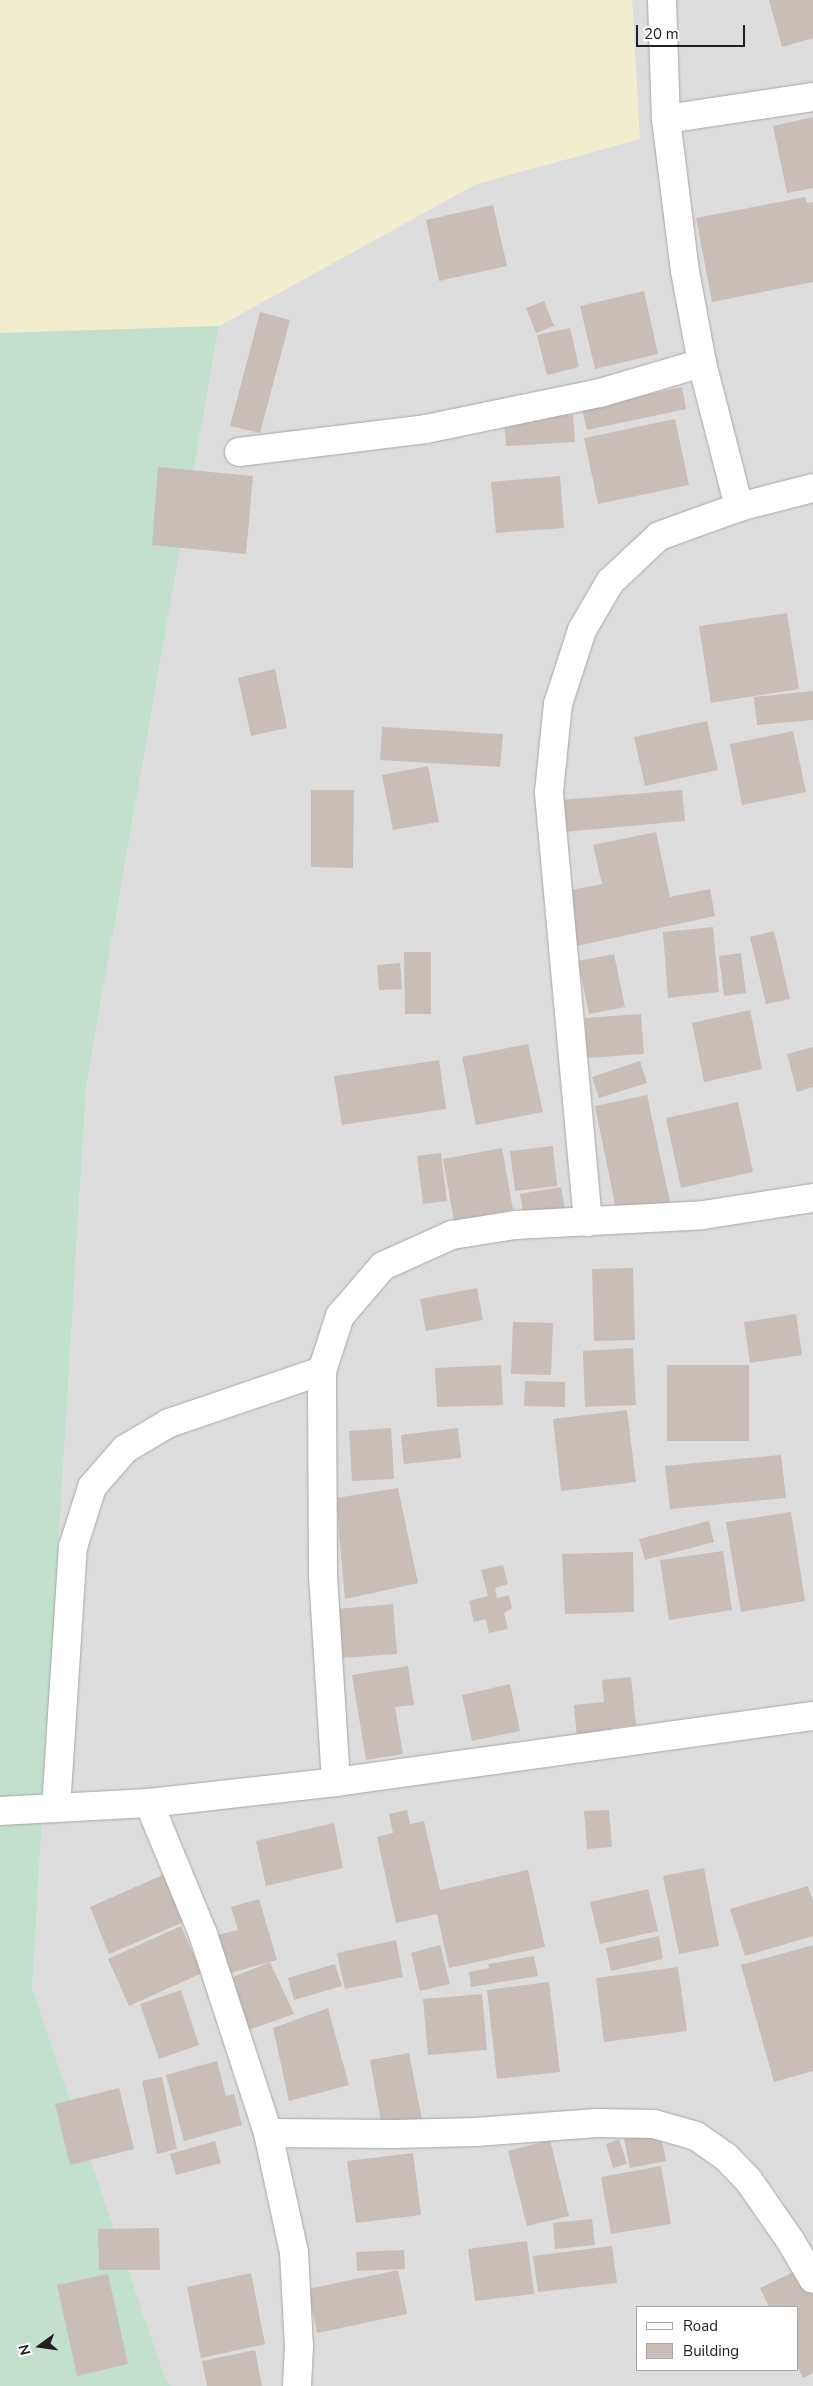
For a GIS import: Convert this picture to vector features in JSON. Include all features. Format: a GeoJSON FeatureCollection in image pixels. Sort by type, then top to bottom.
{"type":"FeatureCollection","features":[{"type":"Feature","properties":{"kind":"street"},"geometry":{"type":"LineString","coordinates":[[662,0],[666,119],[685,271],[702,363],[739,507]]}},
{"type":"Feature","properties":{"kind":"street"},"geometry":{"type":"LineString","coordinates":[[666,119],[813,97]]}},
{"type":"Feature","properties":{"kind":"street"},"geometry":{"type":"LineString","coordinates":[[239,452],[426,429],[600,393],[702,363]]}},
{"type":"Feature","properties":{"kind":"street"},"geometry":{"type":"LineString","coordinates":[[588,1222],[549,792],[558,704],[582,630],[610,582],[659,536],[739,507],[813,489]]}},
{"type":"Feature","properties":{"kind":"street"},"geometry":{"type":"LineString","coordinates":[[336,1782],[323,1576],[322,1371],[340,1316],[383,1266],[452,1235],[515,1225],[703,1215],[813,1198]]}},
{"type":"Feature","properties":{"kind":"street"},"geometry":{"type":"LineString","coordinates":[[56,1808],[73,1547],[92,1487],[125,1449],[169,1423],[322,1371]]}},
{"type":"Feature","properties":{"kind":"street"},"geometry":{"type":"LineString","coordinates":[[0,1811],[150,1803],[336,1782],[813,1716]]}},
{"type":"Feature","properties":{"kind":"street"},"geometry":{"type":"LineString","coordinates":[[150,1803],[203,1934],[268,2133],[294,2252],[299,2346],[297,2386]]}},
{"type":"Feature","properties":{"kind":"street"},"geometry":{"type":"LineString","coordinates":[[268,2133],[396,2134],[476,2132],[597,2123],[654,2124],[696,2136],[726,2157],[749,2181],[790,2240],[813,2279]]}},
{"type":"Feature","properties":{"kind":"shaded area"},"geometry":{"type":"Polygon","coordinates":[[[0,0],[632,0],[640,139],[476,184],[219,326],[0,333],[0,0]]]}},
{"type":"Feature","properties":{"kind":"shaded area"},"geometry":{"type":"Polygon","coordinates":[[[632,0],[813,0],[813,2386],[171,2386],[164,2375],[32,1988],[86,1088],[219,326],[476,184],[639,139],[632,0]]]}},
{"type":"Feature","properties":{"kind":"green space"},"geometry":{"type":"Polygon","coordinates":[[[219,326],[86,1088],[32,1988],[164,2375],[171,2386],[0,2386],[0,333],[219,326]]]}},
{"type":"Feature","properties":{"kind":"building"},"geometry":{"type":"Polygon","coordinates":[[[769,0],[813,0],[813,38],[782,47],[769,0]]]}},
{"type":"Feature","properties":{"kind":"building"},"geometry":{"type":"Polygon","coordinates":[[[813,117],[813,188],[787,193],[773,126],[813,117]]]}},
{"type":"Feature","properties":{"kind":"building"},"geometry":{"type":"Polygon","coordinates":[[[805,197],[807,203],[813,202],[813,282],[712,302],[696,218],[805,197]]]}},
{"type":"Feature","properties":{"kind":"building"},"geometry":{"type":"Polygon","coordinates":[[[493,205],[507,266],[439,281],[426,220],[493,205]]]}},
{"type":"Feature","properties":{"kind":"building"},"geometry":{"type":"Polygon","coordinates":[[[644,291],[658,354],[595,369],[580,306],[644,291]]]}},
{"type":"Feature","properties":{"kind":"building"},"geometry":{"type":"Polygon","coordinates":[[[544,301],[554,326],[536,333],[526,308],[544,301]]]}},
{"type":"Feature","properties":{"kind":"building"},"geometry":{"type":"Polygon","coordinates":[[[260,312],[290,320],[260,433],[230,426],[260,312]]]}},
{"type":"Feature","properties":{"kind":"building"},"geometry":{"type":"Polygon","coordinates":[[[570,328],[579,367],[547,375],[537,335],[570,328]]]}},
{"type":"Feature","properties":{"kind":"building"},"geometry":{"type":"Polygon","coordinates":[[[682,387],[686,409],[587,430],[582,409],[682,387]]]}},
{"type":"Feature","properties":{"kind":"building"},"geometry":{"type":"Polygon","coordinates":[[[573,415],[575,442],[506,446],[504,419],[573,415]]]}},
{"type":"Feature","properties":{"kind":"building"},"geometry":{"type":"Polygon","coordinates":[[[675,419],[689,485],[598,504],[584,438],[675,419]]]}},
{"type":"Feature","properties":{"kind":"building"},"geometry":{"type":"Polygon","coordinates":[[[158,467],[253,476],[246,554],[152,545],[158,467]]]}},
{"type":"Feature","properties":{"kind":"building"},"geometry":{"type":"Polygon","coordinates":[[[560,476],[564,528],[496,533],[491,482],[560,476]]]}},
{"type":"Feature","properties":{"kind":"building"},"geometry":{"type":"Polygon","coordinates":[[[787,613],[799,689],[711,703],[699,626],[787,613]]]}},
{"type":"Feature","properties":{"kind":"building"},"geometry":{"type":"Polygon","coordinates":[[[275,669],[287,728],[251,736],[238,678],[275,669]]]}},
{"type":"Feature","properties":{"kind":"building"},"geometry":{"type":"Polygon","coordinates":[[[813,691],[813,720],[757,725],[754,697],[813,691]]]}},
{"type":"Feature","properties":{"kind":"building"},"geometry":{"type":"Polygon","coordinates":[[[707,721],[718,770],[645,786],[634,737],[707,721]]]}},
{"type":"Feature","properties":{"kind":"building"},"geometry":{"type":"Polygon","coordinates":[[[382,727],[503,734],[500,767],[380,760],[382,727]]]}},
{"type":"Feature","properties":{"kind":"building"},"geometry":{"type":"Polygon","coordinates":[[[793,731],[806,792],[742,805],[730,744],[793,731]]]}},
{"type":"Feature","properties":{"kind":"building"},"geometry":{"type":"Polygon","coordinates":[[[428,766],[439,822],[393,830],[382,775],[428,766]]]}},
{"type":"Feature","properties":{"kind":"building"},"geometry":{"type":"Polygon","coordinates":[[[311,790],[354,790],[353,868],[311,867],[311,790]]]}},
{"type":"Feature","properties":{"kind":"building"},"geometry":{"type":"Polygon","coordinates":[[[682,790],[685,821],[564,832],[561,800],[682,790]]]}},
{"type":"Feature","properties":{"kind":"building"},"geometry":{"type":"Polygon","coordinates":[[[656,832],[670,897],[710,889],[715,916],[577,946],[565,891],[602,884],[593,845],[656,832]]]}},
{"type":"Feature","properties":{"kind":"building"},"geometry":{"type":"Polygon","coordinates":[[[713,927],[719,992],[668,998],[663,932],[713,927]]]}},
{"type":"Feature","properties":{"kind":"building"},"geometry":{"type":"Polygon","coordinates":[[[774,931],[790,999],[766,1004],[750,937],[774,931]]]}},
{"type":"Feature","properties":{"kind":"building"},"geometry":{"type":"Polygon","coordinates":[[[404,952],[431,952],[431,1014],[405,1014],[404,952]]]}},
{"type":"Feature","properties":{"kind":"building"},"geometry":{"type":"Polygon","coordinates":[[[741,953],[746,993],[724,996],[719,956],[741,953]]]}},
{"type":"Feature","properties":{"kind":"building"},"geometry":{"type":"Polygon","coordinates":[[[614,954],[625,1007],[589,1014],[578,961],[614,954]]]}},
{"type":"Feature","properties":{"kind":"building"},"geometry":{"type":"Polygon","coordinates":[[[400,963],[402,989],[379,990],[377,965],[400,963]]]}},
{"type":"Feature","properties":{"kind":"building"},"geometry":{"type":"Polygon","coordinates":[[[750,1010],[762,1069],[704,1082],[692,1023],[750,1010]]]}},
{"type":"Feature","properties":{"kind":"building"},"geometry":{"type":"Polygon","coordinates":[[[641,1014],[644,1054],[587,1058],[585,1018],[641,1014]]]}},
{"type":"Feature","properties":{"kind":"building"},"geometry":{"type":"Polygon","coordinates":[[[528,1044],[543,1112],[476,1125],[462,1057],[528,1044]]]}},
{"type":"Feature","properties":{"kind":"building"},"geometry":{"type":"Polygon","coordinates":[[[813,1047],[813,1087],[797,1092],[787,1054],[813,1047]]]}},
{"type":"Feature","properties":{"kind":"building"},"geometry":{"type":"Polygon","coordinates":[[[439,1060],[446,1109],[342,1125],[334,1076],[439,1060]]]}},
{"type":"Feature","properties":{"kind":"building"},"geometry":{"type":"Polygon","coordinates":[[[640,1061],[647,1083],[599,1098],[592,1077],[640,1061]]]}},
{"type":"Feature","properties":{"kind":"building"},"geometry":{"type":"Polygon","coordinates":[[[647,1095],[670,1202],[617,1214],[595,1106],[647,1095]]]}},
{"type":"Feature","properties":{"kind":"building"},"geometry":{"type":"Polygon","coordinates":[[[738,1102],[753,1172],[681,1188],[666,1118],[738,1102]]]}},
{"type":"Feature","properties":{"kind":"building"},"geometry":{"type":"Polygon","coordinates":[[[553,1146],[557,1186],[515,1191],[510,1151],[553,1146]]]}},
{"type":"Feature","properties":{"kind":"building"},"geometry":{"type":"Polygon","coordinates":[[[502,1148],[513,1210],[454,1221],[443,1159],[502,1148]]]}},
{"type":"Feature","properties":{"kind":"building"},"geometry":{"type":"Polygon","coordinates":[[[441,1153],[447,1201],[423,1204],[417,1156],[441,1153]]]}},
{"type":"Feature","properties":{"kind":"building"},"geometry":{"type":"Polygon","coordinates":[[[561,1187],[565,1210],[524,1218],[520,1194],[561,1187]]]}},
{"type":"Feature","properties":{"kind":"building"},"geometry":{"type":"Polygon","coordinates":[[[633,1268],[635,1340],[594,1341],[592,1269],[633,1268]]]}},
{"type":"Feature","properties":{"kind":"building"},"geometry":{"type":"Polygon","coordinates":[[[477,1288],[483,1320],[426,1331],[420,1299],[477,1288]]]}},
{"type":"Feature","properties":{"kind":"building"},"geometry":{"type":"Polygon","coordinates":[[[796,1314],[802,1355],[750,1363],[744,1322],[796,1314]]]}},
{"type":"Feature","properties":{"kind":"building"},"geometry":{"type":"Polygon","coordinates":[[[513,1322],[553,1323],[551,1375],[511,1374],[513,1322]]]}},
{"type":"Feature","properties":{"kind":"building"},"geometry":{"type":"Polygon","coordinates":[[[633,1348],[636,1405],[585,1407],[583,1351],[633,1348]]]}},
{"type":"Feature","properties":{"kind":"building"},"geometry":{"type":"Polygon","coordinates":[[[501,1365],[503,1405],[437,1407],[435,1368],[501,1365]]]}},
{"type":"Feature","properties":{"kind":"building"},"geometry":{"type":"Polygon","coordinates":[[[667,1365],[749,1365],[749,1441],[667,1441],[667,1365]]]}},
{"type":"Feature","properties":{"kind":"building"},"geometry":{"type":"Polygon","coordinates":[[[525,1381],[565,1382],[565,1407],[524,1406],[525,1381]]]}},
{"type":"Feature","properties":{"kind":"building"},"geometry":{"type":"Polygon","coordinates":[[[627,1410],[636,1482],[561,1491],[553,1419],[627,1410]]]}},
{"type":"Feature","properties":{"kind":"building"},"geometry":{"type":"Polygon","coordinates":[[[391,1428],[394,1479],[352,1481],[349,1431],[391,1428]]]}},
{"type":"Feature","properties":{"kind":"building"},"geometry":{"type":"Polygon","coordinates":[[[458,1428],[461,1458],[404,1464],[401,1435],[458,1428]]]}},
{"type":"Feature","properties":{"kind":"building"},"geometry":{"type":"Polygon","coordinates":[[[781,1455],[786,1498],[670,1509],[665,1466],[781,1455]]]}},
{"type":"Feature","properties":{"kind":"building"},"geometry":{"type":"Polygon","coordinates":[[[398,1488],[418,1583],[345,1599],[336,1498],[398,1488]]]}},
{"type":"Feature","properties":{"kind":"building"},"geometry":{"type":"Polygon","coordinates":[[[791,1512],[805,1601],[741,1612],[726,1522],[791,1512]]]}},
{"type":"Feature","properties":{"kind":"building"},"geometry":{"type":"Polygon","coordinates":[[[709,1521],[714,1542],[645,1560],[639,1539],[709,1521]]]}},
{"type":"Feature","properties":{"kind":"building"},"geometry":{"type":"Polygon","coordinates":[[[723,1551],[732,1610],[669,1620],[660,1560],[723,1551]]]}},
{"type":"Feature","properties":{"kind":"building"},"geometry":{"type":"Polygon","coordinates":[[[633,1552],[634,1612],[565,1614],[562,1554],[633,1552]]]}},
{"type":"Feature","properties":{"kind":"building"},"geometry":{"type":"Polygon","coordinates":[[[503,1565],[508,1584],[495,1588],[497,1598],[509,1595],[512,1608],[504,1613],[508,1629],[489,1633],[486,1619],[474,1622],[469,1601],[488,1596],[481,1570],[503,1565]]]}},
{"type":"Feature","properties":{"kind":"building"},"geometry":{"type":"Polygon","coordinates":[[[393,1604],[397,1654],[340,1658],[337,1609],[393,1604]]]}},
{"type":"Feature","properties":{"kind":"building"},"geometry":{"type":"Polygon","coordinates":[[[408,1666],[414,1705],[395,1707],[403,1754],[366,1760],[352,1675],[408,1666]]]}},
{"type":"Feature","properties":{"kind":"building"},"geometry":{"type":"Polygon","coordinates":[[[631,1677],[636,1725],[612,1728],[607,1735],[577,1738],[574,1705],[604,1702],[602,1680],[631,1677]]]}},
{"type":"Feature","properties":{"kind":"building"},"geometry":{"type":"Polygon","coordinates":[[[510,1684],[520,1731],[472,1741],[462,1695],[510,1684]]]}},
{"type":"Feature","properties":{"kind":"building"},"geometry":{"type":"Polygon","coordinates":[[[407,1810],[410,1824],[424,1821],[440,1890],[528,1870],[545,1947],[449,1968],[437,1914],[396,1923],[377,1837],[393,1833],[389,1814],[407,1810]]]}},
{"type":"Feature","properties":{"kind":"building"},"geometry":{"type":"Polygon","coordinates":[[[609,1810],[612,1847],[587,1849],[584,1811],[609,1810]]]}},
{"type":"Feature","properties":{"kind":"building"},"geometry":{"type":"Polygon","coordinates":[[[334,1823],[343,1868],[266,1886],[256,1841],[334,1823]]]}},
{"type":"Feature","properties":{"kind":"building"},"geometry":{"type":"Polygon","coordinates":[[[704,1868],[719,1946],[679,1954],[663,1876],[704,1868]]]}},
{"type":"Feature","properties":{"kind":"building"},"geometry":{"type":"Polygon","coordinates":[[[165,1874],[186,1921],[109,1954],[90,1907],[165,1874]]]}},
{"type":"Feature","properties":{"kind":"building"},"geometry":{"type":"Polygon","coordinates":[[[808,1886],[813,1901],[813,1936],[745,1956],[730,1909],[808,1886]]]}},
{"type":"Feature","properties":{"kind":"building"},"geometry":{"type":"Polygon","coordinates":[[[648,1889],[658,1931],[600,1944],[590,1902],[648,1889]]]}},
{"type":"Feature","properties":{"kind":"building"},"geometry":{"type":"Polygon","coordinates":[[[259,1899],[277,1960],[219,1976],[208,1937],[238,1930],[231,1907],[259,1899]]]}},
{"type":"Feature","properties":{"kind":"building"},"geometry":{"type":"Polygon","coordinates":[[[181,1926],[202,1973],[129,2006],[108,1959],[181,1926]]]}},
{"type":"Feature","properties":{"kind":"building"},"geometry":{"type":"Polygon","coordinates":[[[659,1936],[663,1959],[611,1971],[606,1948],[659,1936]]]}},
{"type":"Feature","properties":{"kind":"building"},"geometry":{"type":"Polygon","coordinates":[[[396,1940],[403,1977],[345,1989],[337,1953],[396,1940]]]}},
{"type":"Feature","properties":{"kind":"building"},"geometry":{"type":"Polygon","coordinates":[[[440,1945],[450,1984],[420,1991],[411,1953],[440,1945]]]}},
{"type":"Feature","properties":{"kind":"building"},"geometry":{"type":"Polygon","coordinates":[[[813,1945],[813,2071],[774,2082],[741,1965],[813,1945]]]}},
{"type":"Feature","properties":{"kind":"building"},"geometry":{"type":"Polygon","coordinates":[[[534,1956],[538,1976],[471,1987],[469,1972],[489,1968],[488,1964],[534,1956]]]}},
{"type":"Feature","properties":{"kind":"building"},"geometry":{"type":"Polygon","coordinates":[[[270,1962],[294,2014],[248,2030],[223,1981],[270,1962]]]}},
{"type":"Feature","properties":{"kind":"building"},"geometry":{"type":"Polygon","coordinates":[[[335,1964],[342,1986],[294,2000],[288,1978],[335,1964]]]}},
{"type":"Feature","properties":{"kind":"building"},"geometry":{"type":"Polygon","coordinates":[[[678,1967],[687,2031],[604,2042],[596,1978],[678,1967]]]}},
{"type":"Feature","properties":{"kind":"building"},"geometry":{"type":"Polygon","coordinates":[[[549,1982],[560,2072],[497,2079],[487,1990],[549,1982]]]}},
{"type":"Feature","properties":{"kind":"building"},"geometry":{"type":"Polygon","coordinates":[[[181,1990],[199,2045],[159,2059],[140,2004],[181,1990]]]}},
{"type":"Feature","properties":{"kind":"building"},"geometry":{"type":"Polygon","coordinates":[[[482,1994],[487,2050],[428,2055],[423,1999],[482,1994]]]}},
{"type":"Feature","properties":{"kind":"building"},"geometry":{"type":"Polygon","coordinates":[[[328,2008],[349,2085],[289,2101],[273,2028],[328,2008]]]}},
{"type":"Feature","properties":{"kind":"building"},"geometry":{"type":"Polygon","coordinates":[[[409,2053],[422,2119],[382,2127],[370,2060],[409,2053]]]}},
{"type":"Feature","properties":{"kind":"building"},"geometry":{"type":"Polygon","coordinates":[[[217,2061],[226,2096],[234,2094],[242,2125],[184,2141],[166,2075],[217,2061]]]}},
{"type":"Feature","properties":{"kind":"building"},"geometry":{"type":"Polygon","coordinates":[[[162,2077],[177,2149],[157,2154],[142,2081],[162,2077]]]}},
{"type":"Feature","properties":{"kind":"building"},"geometry":{"type":"Polygon","coordinates":[[[119,2088],[134,2149],[70,2165],[55,2104],[119,2088]]]}},
{"type":"Feature","properties":{"kind":"building"},"geometry":{"type":"Polygon","coordinates":[[[660,2131],[666,2161],[630,2168],[624,2139],[660,2131]]]}},
{"type":"Feature","properties":{"kind":"building"},"geometry":{"type":"Polygon","coordinates":[[[619,2139],[627,2164],[613,2168],[606,2144],[619,2139]]]}},
{"type":"Feature","properties":{"kind":"building"},"geometry":{"type":"Polygon","coordinates":[[[550,2140],[569,2216],[527,2226],[508,2151],[550,2140]]]}},
{"type":"Feature","properties":{"kind":"building"},"geometry":{"type":"Polygon","coordinates":[[[215,2141],[221,2163],[176,2175],[170,2154],[215,2141]]]}},
{"type":"Feature","properties":{"kind":"building"},"geometry":{"type":"Polygon","coordinates":[[[413,2153],[421,2215],[356,2223],[347,2161],[413,2153]]]}},
{"type":"Feature","properties":{"kind":"building"},"geometry":{"type":"Polygon","coordinates":[[[661,2166],[671,2224],[611,2234],[601,2177],[661,2166]]]}},
{"type":"Feature","properties":{"kind":"building"},"geometry":{"type":"Polygon","coordinates":[[[592,2219],[595,2245],[555,2249],[553,2223],[592,2219]]]}},
{"type":"Feature","properties":{"kind":"building"},"geometry":{"type":"Polygon","coordinates":[[[159,2228],[160,2270],[99,2270],[98,2229],[159,2228]]]}},
{"type":"Feature","properties":{"kind":"building"},"geometry":{"type":"Polygon","coordinates":[[[527,2241],[534,2294],[475,2301],[468,2249],[527,2241]]]}},
{"type":"Feature","properties":{"kind":"building"},"geometry":{"type":"Polygon","coordinates":[[[612,2246],[617,2283],[538,2292],[533,2256],[612,2246]]]}},
{"type":"Feature","properties":{"kind":"building"},"geometry":{"type":"Polygon","coordinates":[[[404,2250],[405,2269],[357,2271],[356,2252],[404,2250]]]}},
{"type":"Feature","properties":{"kind":"building"},"geometry":{"type":"Polygon","coordinates":[[[804,2267],[813,2286],[813,2373],[803,2378],[798,2368],[798,2306],[769,2306],[760,2288],[804,2267]]]}},
{"type":"Feature","properties":{"kind":"building"},"geometry":{"type":"Polygon","coordinates":[[[398,2270],[407,2314],[317,2333],[308,2289],[398,2270]]]}},
{"type":"Feature","properties":{"kind":"building"},"geometry":{"type":"Polygon","coordinates":[[[251,2273],[265,2344],[201,2358],[187,2287],[251,2273]]]}},
{"type":"Feature","properties":{"kind":"building"},"geometry":{"type":"Polygon","coordinates":[[[108,2274],[128,2364],[77,2376],[57,2285],[108,2274]]]}},
{"type":"Feature","properties":{"kind":"building"},"geometry":{"type":"Polygon","coordinates":[[[255,2350],[262,2386],[207,2386],[202,2361],[255,2350]]]}}]}
